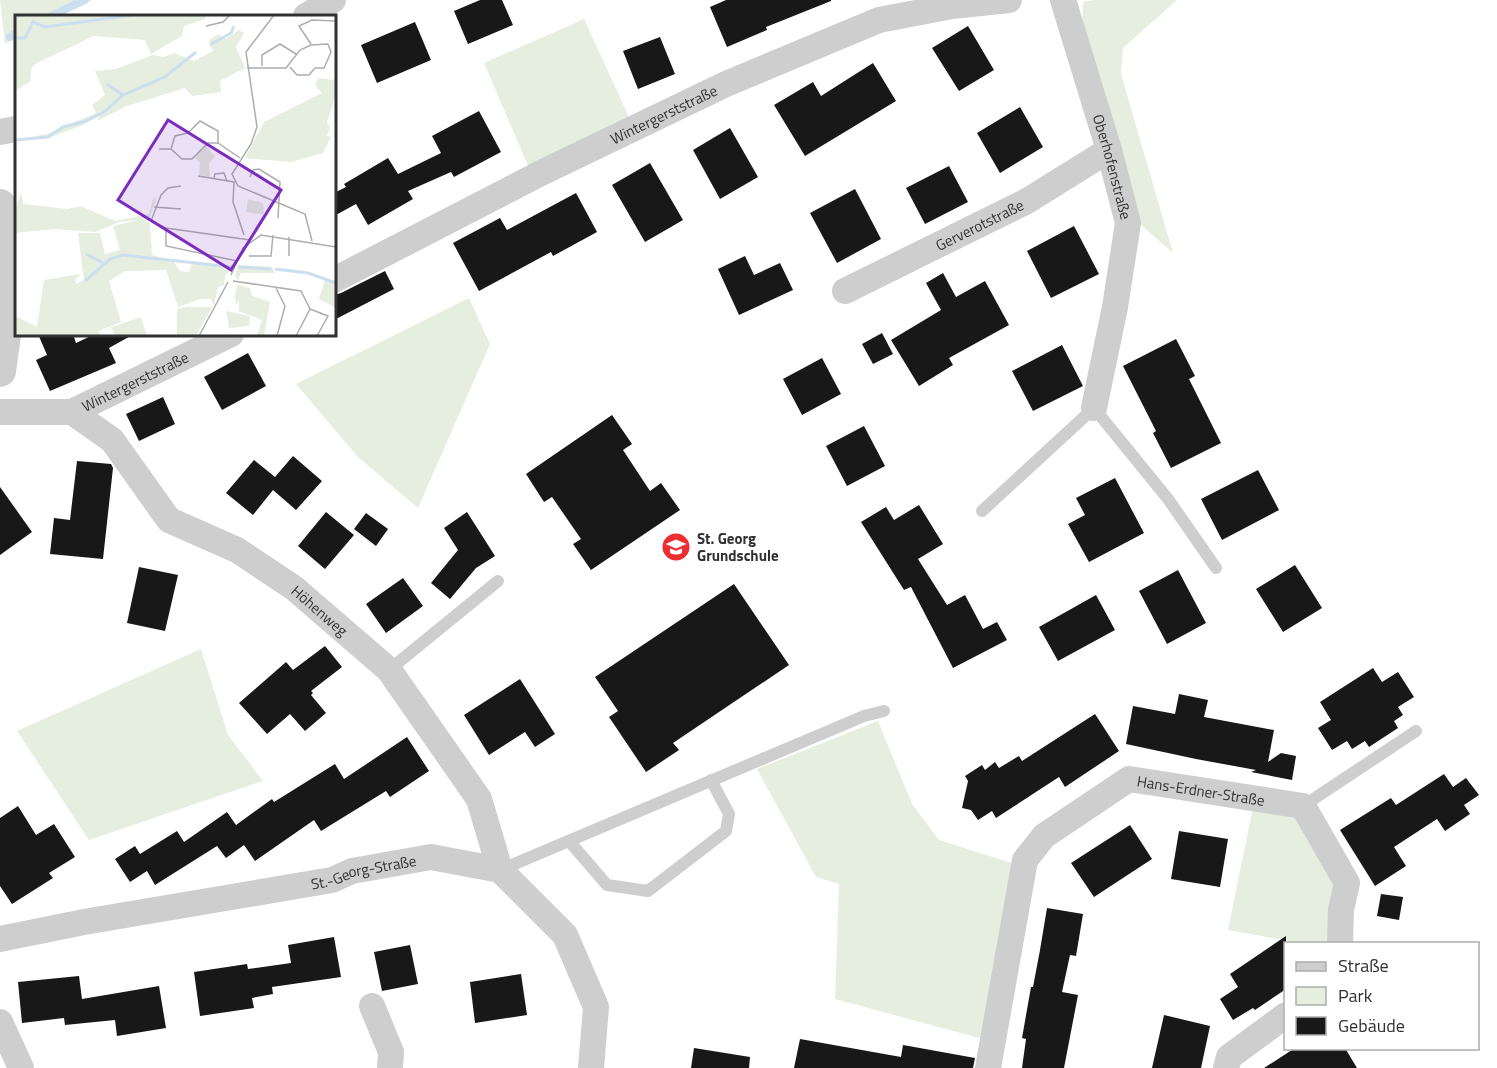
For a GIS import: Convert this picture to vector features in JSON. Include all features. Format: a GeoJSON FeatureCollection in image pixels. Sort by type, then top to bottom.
{"type":"FeatureCollection","features":[{"type":"Feature","properties":{"kind":"street"},"geometry":{"type":"LineString","coordinates":[[308,15],[333,0]]}},
{"type":"Feature","properties":{"kind":"street","name":"Wintergerststraße"},"geometry":{"type":"LineString","coordinates":[[336,279],[541,173],[873,10],[952,6],[1009,0]]}},
{"type":"Feature","properties":{"kind":"street","name":"Oberhofenstraße"},"geometry":{"type":"LineString","coordinates":[[1063,0],[1109,150],[1128,223],[1115,307],[1094,408]]}},
{"type":"Feature","properties":{"kind":"street"},"geometry":{"type":"LineString","coordinates":[[0,132],[15,129]]}},
{"type":"Feature","properties":{"kind":"street","name":"Gerverotstraße"},"geometry":{"type":"LineString","coordinates":[[845,291],[1027,201],[1109,150]]}},
{"type":"Feature","properties":{"kind":"street"},"geometry":{"type":"LineString","coordinates":[[0,205],[11,290],[0,371]]}},
{"type":"Feature","properties":{"kind":"street","name":"Wintergerststraße"},"geometry":{"type":"LineString","coordinates":[[0,412],[72,412],[227,336]]}},
{"type":"Feature","properties":{"kind":"street","name":"Höhenweg"},"geometry":{"type":"LineString","coordinates":[[72,412],[112,440],[170,520],[237,550],[294,588],[389,670],[479,799],[500,870]]}},
{"type":"Feature","properties":{"kind":"street","name":"Hans-Erdner-Straße"},"geometry":{"type":"LineString","coordinates":[[988,1068],[1025,860],[1044,836],[1129,778],[1303,806]]}},
{"type":"Feature","properties":{"kind":"street"},"geometry":{"type":"LineString","coordinates":[[1303,806],[1347,882],[1341,910],[1340,942]]}},
{"type":"Feature","properties":{"kind":"street","name":"St.-Georg-Straße"},"geometry":{"type":"LineString","coordinates":[[0,939],[96,920],[332,880],[352,871],[432,857],[500,870]]}},
{"type":"Feature","properties":{"kind":"street"},"geometry":{"type":"LineString","coordinates":[[500,870],[565,935],[596,1007],[591,1068]]}},
{"type":"Feature","properties":{"kind":"street"},"geometry":{"type":"LineString","coordinates":[[372,1006],[391,1052],[390,1068]]}},
{"type":"Feature","properties":{"kind":"street"},"geometry":{"type":"LineString","coordinates":[[1226,1068],[1229,1057],[1284,1017]]}},
{"type":"Feature","properties":{"kind":"street"},"geometry":{"type":"LineString","coordinates":[[0,1022],[21,1068]]}},
{"type":"Feature","properties":{"kind":"lane"},"geometry":{"type":"LineString","coordinates":[[982,511],[1094,408],[1168,499],[1216,568]]}},
{"type":"Feature","properties":{"kind":"lane"},"geometry":{"type":"LineString","coordinates":[[389,670],[498,581]]}},
{"type":"Feature","properties":{"kind":"lane"},"geometry":{"type":"LineString","coordinates":[[500,870],[864,716],[884,711]]}},
{"type":"Feature","properties":{"kind":"lane"},"geometry":{"type":"LineString","coordinates":[[1303,806],[1416,731]]}},
{"type":"Feature","properties":{"kind":"lane"},"geometry":{"type":"LineString","coordinates":[[569,841],[607,885],[648,891],[726,831],[729,814],[711,780]]}},
{"type":"Feature","properties":{"kind":"green space"},"geometry":{"type":"Polygon","coordinates":[[[0,0],[92,0],[61,15],[15,15],[15,39],[5,44],[0,0]]]}},
{"type":"Feature","properties":{"kind":"green space"},"geometry":{"type":"Polygon","coordinates":[[[1177,0],[1123,48],[1121,74],[1173,253],[1141,225],[1082,34],[1083,2],[1177,0]]]}},
{"type":"Feature","properties":{"kind":"green space"},"geometry":{"type":"Polygon","coordinates":[[[584,19],[629,117],[529,168],[484,63],[584,19]]]}},
{"type":"Feature","properties":{"kind":"green space"},"geometry":{"type":"Polygon","coordinates":[[[469,298],[490,344],[418,508],[358,457],[296,384],[469,298]]]}},
{"type":"Feature","properties":{"kind":"green space"},"geometry":{"type":"Polygon","coordinates":[[[201,649],[228,735],[263,781],[89,840],[17,731],[201,649]]]}},
{"type":"Feature","properties":{"kind":"green space"},"geometry":{"type":"Polygon","coordinates":[[[878,721],[912,804],[939,840],[1015,864],[983,1039],[835,999],[839,884],[816,877],[757,769],[878,721]]]}},
{"type":"Feature","properties":{"kind":"green space"},"geometry":{"type":"Polygon","coordinates":[[[1253,807],[1297,813],[1337,884],[1328,942],[1294,942],[1228,930],[1253,807]]]}},
{"type":"Feature","properties":{"kind":"building"},"geometry":{"type":"Polygon","coordinates":[[[480,0],[502,0],[513,25],[468,44],[454,11],[480,0]]]}},
{"type":"Feature","properties":{"kind":"building"},"geometry":{"type":"Polygon","coordinates":[[[726,0],[831,1],[766,27],[767,30],[727,47],[710,7],[726,0]]]}},
{"type":"Feature","properties":{"kind":"building"},"geometry":{"type":"Polygon","coordinates":[[[415,22],[431,60],[377,83],[361,45],[415,22]]]}},
{"type":"Feature","properties":{"kind":"building"},"geometry":{"type":"Polygon","coordinates":[[[968,26],[994,70],[959,91],[932,48],[968,26]]]}},
{"type":"Feature","properties":{"kind":"building"},"geometry":{"type":"Polygon","coordinates":[[[660,37],[675,74],[638,89],[623,51],[660,37]]]}},
{"type":"Feature","properties":{"kind":"building"},"geometry":{"type":"Polygon","coordinates":[[[873,63],[896,101],[805,156],[774,105],[813,82],[821,96],[873,63]]]}},
{"type":"Feature","properties":{"kind":"building"},"geometry":{"type":"Polygon","coordinates":[[[1020,107],[1043,147],[1000,173],[977,133],[1020,107]]]}},
{"type":"Feature","properties":{"kind":"building"},"geometry":{"type":"Polygon","coordinates":[[[479,111],[501,152],[454,177],[451,172],[408,191],[413,199],[368,225],[356,204],[336,215],[336,192],[346,187],[344,184],[388,158],[398,174],[441,153],[432,136],[479,111]]]}},
{"type":"Feature","properties":{"kind":"building"},"geometry":{"type":"Polygon","coordinates":[[[730,128],[758,177],[720,199],[693,150],[730,128]]]}},
{"type":"Feature","properties":{"kind":"building"},"geometry":{"type":"Polygon","coordinates":[[[650,163],[683,220],[645,242],[612,185],[650,163]]]}},
{"type":"Feature","properties":{"kind":"building"},"geometry":{"type":"Polygon","coordinates":[[[949,166],[968,202],[925,224],[906,188],[949,166]]]}},
{"type":"Feature","properties":{"kind":"building"},"geometry":{"type":"Polygon","coordinates":[[[855,189],[881,239],[837,263],[810,213],[855,189]]]}},
{"type":"Feature","properties":{"kind":"building"},"geometry":{"type":"Polygon","coordinates":[[[576,193],[597,232],[553,256],[551,252],[479,291],[453,243],[500,218],[507,230],[576,193]]]}},
{"type":"Feature","properties":{"kind":"building"},"geometry":{"type":"Polygon","coordinates":[[[1074,226],[1099,274],[1051,298],[1027,251],[1074,226]]]}},
{"type":"Feature","properties":{"kind":"building"},"geometry":{"type":"Polygon","coordinates":[[[745,256],[754,275],[780,263],[793,290],[739,315],[718,269],[745,256]]]}},
{"type":"Feature","properties":{"kind":"building"},"geometry":{"type":"Polygon","coordinates":[[[385,271],[394,289],[336,319],[336,294],[385,271]]]}},
{"type":"Feature","properties":{"kind":"building"},"geometry":{"type":"Polygon","coordinates":[[[943,273],[956,297],[985,281],[1009,325],[949,358],[953,365],[919,386],[891,340],[941,310],[926,283],[943,273]]]}},
{"type":"Feature","properties":{"kind":"building"},"geometry":{"type":"Polygon","coordinates":[[[882,333],[893,354],[873,364],[862,344],[882,333]]]}},
{"type":"Feature","properties":{"kind":"building"},"geometry":{"type":"Polygon","coordinates":[[[39,336],[74,336],[76,343],[91,336],[130,336],[109,348],[116,363],[50,391],[36,360],[47,355],[39,336]]]}},
{"type":"Feature","properties":{"kind":"building"},"geometry":{"type":"Polygon","coordinates":[[[1176,339],[1195,376],[1189,379],[1221,443],[1171,468],[1153,433],[1156,431],[1123,366],[1176,339]]]}},
{"type":"Feature","properties":{"kind":"building"},"geometry":{"type":"Polygon","coordinates":[[[1062,345],[1083,386],[1033,411],[1012,371],[1062,345]]]}},
{"type":"Feature","properties":{"kind":"building"},"geometry":{"type":"Polygon","coordinates":[[[248,353],[266,386],[222,410],[204,377],[248,353]]]}},
{"type":"Feature","properties":{"kind":"building"},"geometry":{"type":"Polygon","coordinates":[[[822,358],[841,394],[802,415],[783,379],[822,358]]]}},
{"type":"Feature","properties":{"kind":"building"},"geometry":{"type":"Polygon","coordinates":[[[163,397],[175,424],[139,441],[126,414],[163,397]]]}},
{"type":"Feature","properties":{"kind":"building"},"geometry":{"type":"Polygon","coordinates":[[[612,415],[632,444],[623,450],[650,491],[661,483],[680,510],[591,570],[573,544],[581,539],[552,497],[544,502],[526,474],[612,415]]]}},
{"type":"Feature","properties":{"kind":"building"},"geometry":{"type":"Polygon","coordinates":[[[864,426],[885,466],[847,486],[826,446],[864,426]]]}},
{"type":"Feature","properties":{"kind":"building"},"geometry":{"type":"Polygon","coordinates":[[[293,456],[322,481],[296,510],[273,490],[253,515],[226,493],[254,460],[275,477],[293,456]]]}},
{"type":"Feature","properties":{"kind":"building"},"geometry":{"type":"Polygon","coordinates":[[[77,461],[111,464],[113,468],[103,559],[50,554],[54,518],[70,520],[77,461]]]}},
{"type":"Feature","properties":{"kind":"building"},"geometry":{"type":"Polygon","coordinates":[[[1258,470],[1279,510],[1222,540],[1201,499],[1258,470]]]}},
{"type":"Feature","properties":{"kind":"building"},"geometry":{"type":"Polygon","coordinates":[[[1115,478],[1144,533],[1089,562],[1068,524],[1085,515],[1076,498],[1115,478]]]}},
{"type":"Feature","properties":{"kind":"building"},"geometry":{"type":"Polygon","coordinates":[[[0,487],[32,532],[0,555],[0,487]]]}},
{"type":"Feature","properties":{"kind":"building"},"geometry":{"type":"Polygon","coordinates":[[[919,505],[943,544],[918,559],[947,605],[965,595],[983,629],[997,622],[1007,640],[953,668],[911,587],[904,590],[861,522],[886,507],[894,520],[919,505]]]}},
{"type":"Feature","properties":{"kind":"building"},"geometry":{"type":"Polygon","coordinates":[[[326,512],[354,535],[325,569],[298,546],[326,512]]]}},
{"type":"Feature","properties":{"kind":"building"},"geometry":{"type":"Polygon","coordinates":[[[467,512],[495,556],[476,568],[450,599],[431,583],[458,550],[444,528],[467,512]]]}},
{"type":"Feature","properties":{"kind":"building"},"geometry":{"type":"Polygon","coordinates":[[[366,513],[388,529],[376,546],[354,529],[366,513]]]}},
{"type":"Feature","properties":{"kind":"building"},"geometry":{"type":"Polygon","coordinates":[[[1295,565],[1322,608],[1283,632],[1256,589],[1295,565]]]}},
{"type":"Feature","properties":{"kind":"building"},"geometry":{"type":"Polygon","coordinates":[[[139,567],[178,575],[165,631],[127,623],[139,567]]]}},
{"type":"Feature","properties":{"kind":"building"},"geometry":{"type":"Polygon","coordinates":[[[1178,570],[1206,623],[1167,644],[1139,591],[1178,570]]]}},
{"type":"Feature","properties":{"kind":"building"},"geometry":{"type":"Polygon","coordinates":[[[403,578],[423,606],[386,633],[366,604],[403,578]]]}},
{"type":"Feature","properties":{"kind":"building"},"geometry":{"type":"Polygon","coordinates":[[[734,584],[789,665],[673,743],[679,750],[646,772],[609,717],[618,711],[595,677],[734,584]]]}},
{"type":"Feature","properties":{"kind":"building"},"geometry":{"type":"Polygon","coordinates":[[[1096,595],[1115,630],[1058,661],[1039,627],[1096,595]]]}},
{"type":"Feature","properties":{"kind":"building"},"geometry":{"type":"Polygon","coordinates":[[[325,646],[342,667],[311,691],[313,693],[311,695],[326,713],[305,731],[290,714],[267,734],[239,703],[286,662],[293,670],[325,646]]]}},
{"type":"Feature","properties":{"kind":"building"},"geometry":{"type":"Polygon","coordinates":[[[1373,668],[1382,682],[1398,672],[1414,697],[1398,707],[1403,715],[1394,721],[1398,728],[1369,747],[1365,741],[1352,749],[1347,741],[1332,750],[1318,728],[1331,720],[1320,702],[1373,668]]]}},
{"type":"Feature","properties":{"kind":"building"},"geometry":{"type":"Polygon","coordinates":[[[520,679],[555,734],[535,747],[525,732],[489,755],[464,715],[520,679]]]}},
{"type":"Feature","properties":{"kind":"building"},"geometry":{"type":"Polygon","coordinates":[[[1179,694],[1208,700],[1204,717],[1274,730],[1268,762],[1281,753],[1296,756],[1292,780],[1251,772],[1256,770],[1126,744],[1133,706],[1175,714],[1179,694]]]}},
{"type":"Feature","properties":{"kind":"building"},"geometry":{"type":"Polygon","coordinates":[[[1095,714],[1119,751],[1065,787],[1059,777],[996,818],[992,811],[978,820],[971,810],[962,808],[968,781],[965,776],[982,765],[985,770],[995,762],[999,768],[1019,756],[1022,761],[1095,714]]]}},
{"type":"Feature","properties":{"kind":"building"},"geometry":{"type":"Polygon","coordinates":[[[407,737],[429,771],[390,797],[386,791],[321,831],[314,820],[255,861],[244,845],[226,858],[217,846],[155,885],[147,871],[130,882],[115,859],[135,846],[140,854],[177,831],[184,842],[227,812],[236,825],[272,799],[274,802],[335,764],[344,779],[407,737]]]}},
{"type":"Feature","properties":{"kind":"building"},"geometry":{"type":"Polygon","coordinates":[[[1444,774],[1453,787],[1466,778],[1479,795],[1464,805],[1470,814],[1445,831],[1437,819],[1394,847],[1406,866],[1375,886],[1340,830],[1391,798],[1396,805],[1444,774]]]}},
{"type":"Feature","properties":{"kind":"building"},"geometry":{"type":"Polygon","coordinates":[[[18,806],[36,835],[54,824],[75,857],[49,873],[53,878],[12,904],[0,886],[0,818],[18,806]]]}},
{"type":"Feature","properties":{"kind":"building"},"geometry":{"type":"Polygon","coordinates":[[[1130,825],[1152,859],[1094,897],[1071,863],[1130,825]]]}},
{"type":"Feature","properties":{"kind":"building"},"geometry":{"type":"Polygon","coordinates":[[[1179,831],[1228,839],[1220,887],[1171,879],[1179,831]]]}},
{"type":"Feature","properties":{"kind":"building"},"geometry":{"type":"Polygon","coordinates":[[[1381,894],[1403,897],[1399,920],[1377,916],[1381,894]]]}},
{"type":"Feature","properties":{"kind":"building"},"geometry":{"type":"Polygon","coordinates":[[[1047,908],[1083,914],[1076,956],[1070,955],[1062,992],[1078,995],[1064,1068],[1022,1068],[1026,1039],[1022,1038],[1047,908]]]}},
{"type":"Feature","properties":{"kind":"building"},"geometry":{"type":"Polygon","coordinates":[[[1286,936],[1284,990],[1255,1010],[1253,1008],[1233,1020],[1220,999],[1238,987],[1230,974],[1286,936]]]}},
{"type":"Feature","properties":{"kind":"building"},"geometry":{"type":"Polygon","coordinates":[[[334,937],[341,977],[272,987],[273,994],[252,998],[254,1008],[200,1016],[194,972],[247,964],[248,969],[291,963],[288,945],[334,937]]]}},
{"type":"Feature","properties":{"kind":"building"},"geometry":{"type":"Polygon","coordinates":[[[410,945],[418,984],[382,991],[374,952],[410,945]]]}},
{"type":"Feature","properties":{"kind":"building"},"geometry":{"type":"Polygon","coordinates":[[[521,974],[527,1015],[475,1023],[470,982],[521,974]]]}},
{"type":"Feature","properties":{"kind":"building"},"geometry":{"type":"Polygon","coordinates":[[[79,976],[82,999],[159,986],[166,1028],[117,1036],[115,1020],[65,1025],[64,1018],[22,1023],[18,982],[79,976]]]}},
{"type":"Feature","properties":{"kind":"building"},"geometry":{"type":"Polygon","coordinates":[[[1164,1015],[1210,1026],[1201,1068],[1152,1068],[1164,1015]]]}},
{"type":"Feature","properties":{"kind":"building"},"geometry":{"type":"Polygon","coordinates":[[[800,1039],[901,1057],[903,1045],[975,1058],[973,1068],[794,1068],[800,1039]]]}},
{"type":"Feature","properties":{"kind":"building"},"geometry":{"type":"Polygon","coordinates":[[[694,1048],[750,1057],[749,1068],[691,1068],[694,1048]]]}},
{"type":"Feature","properties":{"kind":"building"},"geometry":{"type":"Polygon","coordinates":[[[1292,1050],[1346,1050],[1357,1068],[1264,1068],[1292,1050]]]}},
{"type":"Feature","properties":{"kind":"waterway"},"geometry":{"type":"LineString","coordinates":[[53,15],[85,0]]}},
{"type":"Feature","properties":{"kind":"waterway"},"geometry":{"type":"LineString","coordinates":[[10,37],[15,34]]}},
{"type":"Feature","properties":{"kind":"place","name":"St. Georg Grundschule"},"geometry":{"type":"Point","coordinates":[676,547]}}]}
